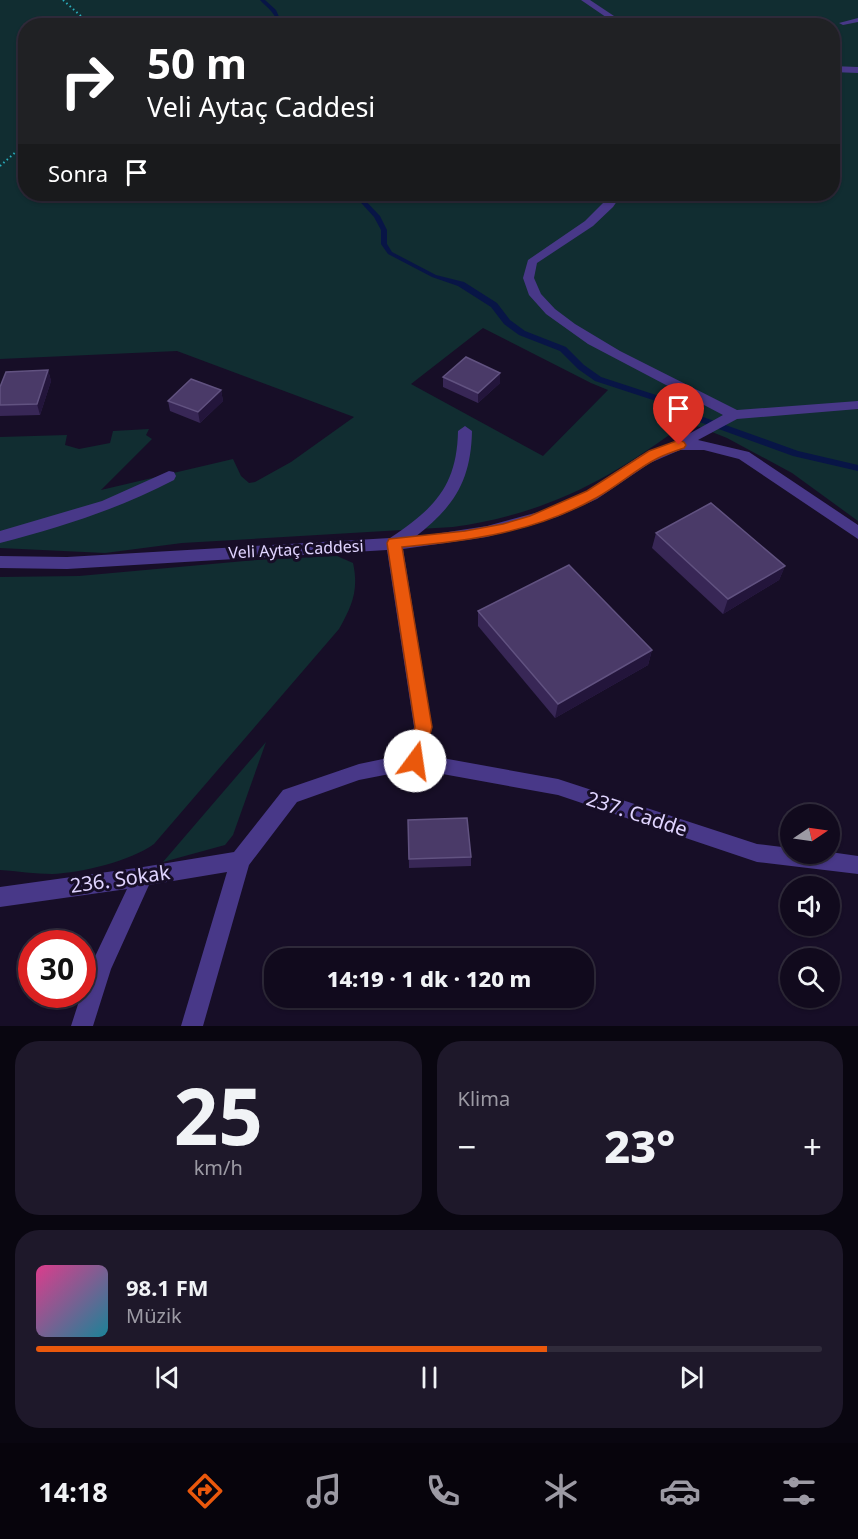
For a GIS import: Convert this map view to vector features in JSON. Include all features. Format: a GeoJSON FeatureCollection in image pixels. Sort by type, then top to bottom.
{"type":"FeatureCollection","features":[{"type":"Feature","properties":{"kind":"street"},"geometry":{"type":"LineString","coordinates":[[585,0],[613,18]]}},
{"type":"Feature","properties":{"kind":"street"},"geometry":{"type":"LineString","coordinates":[[843,23],[858,20]]}},
{"type":"Feature","properties":{"kind":"street"},"geometry":{"type":"LineString","coordinates":[[840,69],[858,70]]}},
{"type":"Feature","properties":{"kind":"street"},"geometry":{"type":"LineString","coordinates":[[612,201],[603,212],[583,228],[532,262],[527,270],[528,280],[534,292],[547,309],[605,351],[735,415]]}},
{"type":"Feature","properties":{"kind":"street","name":"Veli Aytaç Caddesi"},"geometry":{"type":"LineString","coordinates":[[0,562],[67,563],[394,543],[465,536],[503,529],[535,519],[591,495],[654,454],[679,445],[721,420],[735,415],[858,405]]}},
{"type":"Feature","properties":{"kind":"street"},"geometry":{"type":"LineString","coordinates":[[708,428],[712,436],[727,449]]}},
{"type":"Feature","properties":{"kind":"street"},"geometry":{"type":"LineString","coordinates":[[415,761],[423,727],[394,543],[420,526],[450,494],[464,461],[465,431]]}},
{"type":"Feature","properties":{"kind":"street"},"geometry":{"type":"LineString","coordinates":[[679,445],[727,449],[744,454],[858,533]]}},
{"type":"Feature","properties":{"kind":"street"},"geometry":{"type":"LineString","coordinates":[[0,537],[100,510],[135,496],[169,476]]}},
{"type":"Feature","properties":{"kind":"street","name":"237. Cadde"},"geometry":{"type":"LineString","coordinates":[[192,1026],[240,860],[290,796],[359,772],[415,761],[558,787],[757,853],[858,865]]}},
{"type":"Feature","properties":{"kind":"street","name":"236. Sokak"},"geometry":{"type":"LineString","coordinates":[[0,897],[20,892],[143,877],[240,860]]}},
{"type":"Feature","properties":{"kind":"street"},"geometry":{"type":"LineString","coordinates":[[82,1026],[101,967],[143,877]]}},
{"type":"Feature","properties":{"kind":"path"},"geometry":{"type":"LineString","coordinates":[[63,0],[82,18]]}},
{"type":"Feature","properties":{"kind":"path"},"geometry":{"type":"LineString","coordinates":[[0,166],[18,150]]}},
{"type":"Feature","properties":{"kind":"green space"},"geometry":{"type":"Polygon","coordinates":[[[0,0],[858,0],[858,521],[792,473],[727,438],[687,422],[632,460],[578,491],[520,513],[488,521],[453,527],[182,543],[105,553],[0,548],[0,437],[67,435],[65,445],[79,449],[110,443],[113,431],[149,429],[146,435],[152,439],[101,490],[233,459],[241,476],[249,483],[291,462],[354,417],[177,351],[0,359],[0,0]],[[483,328],[411,384],[543,456],[608,390],[483,328]]]}},
{"type":"Feature","properties":{"kind":"green space"},"geometry":{"type":"Polygon","coordinates":[[[337,556],[353,563],[355,573],[355,590],[351,605],[339,629],[154,844],[119,861],[77,871],[39,874],[0,870],[0,577],[79,576],[257,560],[337,556]]]}},
{"type":"Feature","properties":{"kind":"green space"},"geometry":{"type":"Polygon","coordinates":[[[266,742],[233,835],[225,845],[163,862],[266,742]]]}},
{"type":"Feature","properties":{"kind":"building"},"geometry":{"type":"Polygon","coordinates":[[[466,357],[500,373],[478,393],[443,377],[466,357]]]}},
{"type":"Feature","properties":{"kind":"building"},"geometry":{"type":"Polygon","coordinates":[[[48,370],[37,404],[0,405],[0,387],[6,372],[48,370]]]}},
{"type":"Feature","properties":{"kind":"building"},"geometry":{"type":"Polygon","coordinates":[[[191,379],[221,390],[198,412],[168,401],[191,379]]]}},
{"type":"Feature","properties":{"kind":"building"},"geometry":{"type":"Polygon","coordinates":[[[711,503],[785,566],[728,599],[656,533],[711,503]]]}},
{"type":"Feature","properties":{"kind":"building"},"geometry":{"type":"Polygon","coordinates":[[[569,565],[652,650],[558,704],[478,611],[569,565]]]}},
{"type":"Feature","properties":{"kind":"building"},"geometry":{"type":"Polygon","coordinates":[[[467,818],[471,857],[409,859],[408,820],[467,818]]]}},
{"type":"Feature","properties":{"kind":"waterway"},"geometry":{"type":"LineString","coordinates":[[262,0],[274,11],[277,18]]}},
{"type":"Feature","properties":{"kind":"waterway"},"geometry":{"type":"LineString","coordinates":[[363,201],[377,216],[384,230],[384,244],[390,253],[434,276],[461,284],[494,305],[507,322],[522,333],[563,349],[581,367],[598,379],[656,398],[686,414],[796,454],[858,468]]}},
{"type":"Feature","properties":{"kind":"route"},"geometry":{"type":"LineString","coordinates":[[415,761],[423,727],[394,543],[465,536],[503,529],[535,519],[591,495],[654,454],[679,445]]}}]}
